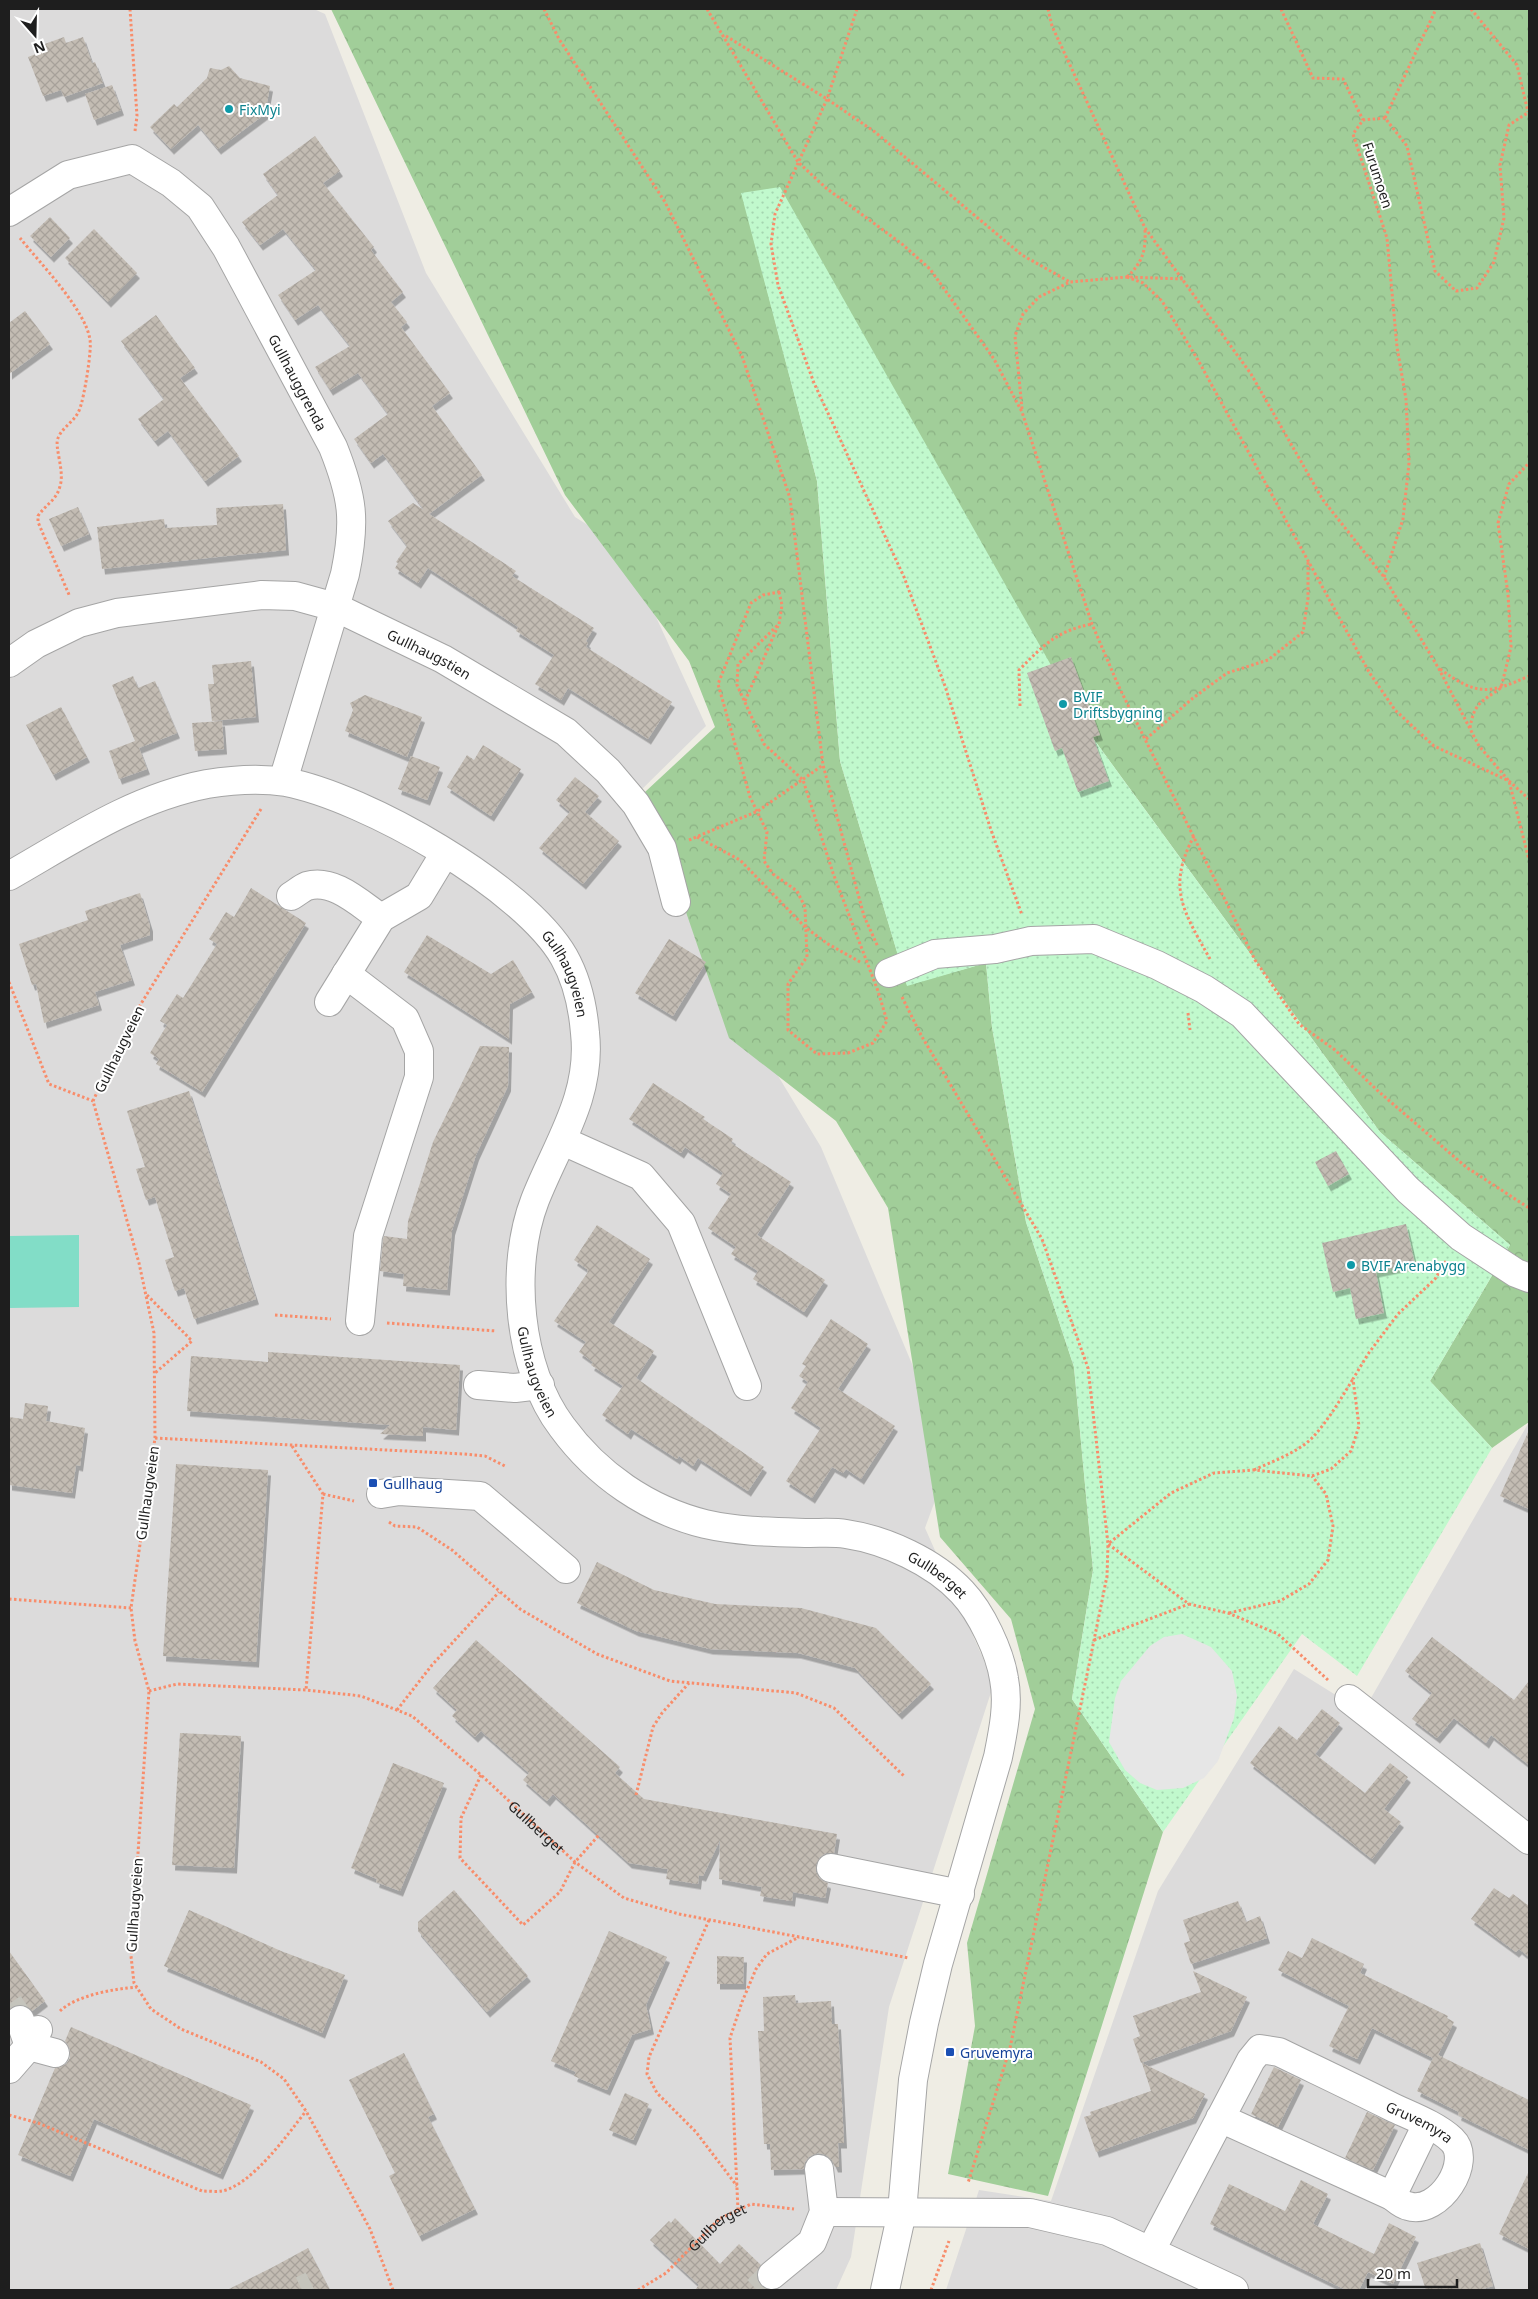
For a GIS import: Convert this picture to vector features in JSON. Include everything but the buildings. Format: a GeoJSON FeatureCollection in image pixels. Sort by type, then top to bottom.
{"type":"FeatureCollection","features":[{"type":"Feature","properties":{"kind":"street"},"geometry":{"type":"LineString","coordinates":[[9,212],[68,175],[132,159]]}},
{"type":"Feature","properties":{"kind":"street","name":"Gullhauggrenda"},"geometry":{"type":"LineString","coordinates":[[132,159],[172,183],[200,207],[226,247],[333,447],[346,479],[352,515],[352,542],[335,607],[283,781]]}},
{"type":"Feature","properties":{"kind":"street","name":"Gullhaugstien"},"geometry":{"type":"LineString","coordinates":[[9,663],[36,644],[79,623],[117,613],[262,594],[295,596],[335,607],[443,659],[566,732],[608,770],[636,804],[662,848],[676,902]]}},
{"type":"Feature","properties":{"kind":"street","name":"Gullhaugveien"},"geometry":{"type":"LineString","coordinates":[[9,876],[115,815],[160,796],[210,784],[283,781],[321,791],[392,821],[445,853],[509,896],[552,940],[565,959],[581,1006],[586,1052],[581,1087],[564,1141],[535,1200],[524,1236],[521,1303],[524,1334],[540,1385],[562,1427]]}},
{"type":"Feature","properties":{"kind":"street"},"geometry":{"type":"LineString","coordinates":[[329,1002],[381,918],[419,896],[445,853]]}},
{"type":"Feature","properties":{"kind":"street"},"geometry":{"type":"LineString","coordinates":[[291,896],[307,886],[322,884],[340,890],[381,918]]}},
{"type":"Feature","properties":{"kind":"street"},"geometry":{"type":"LineString","coordinates":[[879,970],[935,954],[995,949],[1031,941],[1094,938],[1157,965],[1204,989],[1242,1014],[1408,1190],[1461,1237],[1516,1273],[1529,1278]]}},
{"type":"Feature","properties":{"kind":"street"},"geometry":{"type":"LineString","coordinates":[[346,974],[404,1019],[420,1051],[419,1077],[368,1236],[360,1321]]}},
{"type":"Feature","properties":{"kind":"street"},"geometry":{"type":"LineString","coordinates":[[564,1141],[641,1176],[681,1223],[747,1386]]}},
{"type":"Feature","properties":{"kind":"street"},"geometry":{"type":"LineString","coordinates":[[478,1385],[515,1388],[540,1385]]}},
{"type":"Feature","properties":{"kind":"street","name":"Gullberget"},"geometry":{"type":"LineString","coordinates":[[562,1427],[602,1471],[636,1496],[670,1512],[702,1523],[733,1530],[845,1534],[878,1542],[909,1555],[936,1570],[963,1592],[982,1622],[997,1654],[1004,1678],[1006,1700],[1004,1728],[998,1757],[960,1894],[938,1964],[913,2080],[902,2212],[885,2290]]}},
{"type":"Feature","properties":{"kind":"street"},"geometry":{"type":"LineString","coordinates":[[370,1498],[399,1491],[480,1496],[566,1569]]}},
{"type":"Feature","properties":{"kind":"street"},"geometry":{"type":"LineString","coordinates":[[1349,1699],[1529,1840]]}},
{"type":"Feature","properties":{"kind":"street"},"geometry":{"type":"LineString","coordinates":[[831,1868],[960,1894]]}},
{"type":"Feature","properties":{"kind":"street"},"geometry":{"type":"LineString","coordinates":[[9,2069],[36,2037]]}},
{"type":"Feature","properties":{"kind":"street","name":"Gruvemyra"},"geometry":{"type":"LineString","coordinates":[[1151,2250],[1220,2118],[1251,2060],[1260,2049],[1279,2052],[1427,2124],[1453,2141],[1457,2153],[1458,2170],[1444,2194],[1426,2206],[1408,2207],[1392,2196],[1220,2118]]}},
{"type":"Feature","properties":{"kind":"street"},"geometry":{"type":"LineString","coordinates":[[1392,2196],[1427,2124]]}},
{"type":"Feature","properties":{"kind":"street"},"geometry":{"type":"LineString","coordinates":[[772,2275],[812,2242],[824,2212],[820,2169]]}},
{"type":"Feature","properties":{"kind":"street"},"geometry":{"type":"LineString","coordinates":[[824,2212],[1030,2213],[1107,2231],[1234,2290]]}},
{"type":"Feature","properties":{"kind":"path"},"geometry":{"type":"LineString","coordinates":[[130,9],[137,116],[132,159]]}},
{"type":"Feature","properties":{"kind":"path"},"geometry":{"type":"LineString","coordinates":[[544,9],[559,39],[665,202],[742,356],[790,498],[823,765],[879,970],[886,1021],[873,1043],[848,1053],[817,1054],[788,1030],[788,984],[807,957],[805,907],[797,891],[773,874],[764,862],[766,832],[750,797],[718,684],[751,603],[763,595],[779,592],[782,605],[779,624],[745,701]]}},
{"type":"Feature","properties":{"kind":"path"},"geometry":{"type":"LineString","coordinates":[[707,9],[724,34],[767,112],[798,162],[826,188],[902,244],[930,269],[994,359],[1022,412],[1092,624],[1119,687],[1256,960],[1299,1024],[1335,1050],[1378,1091],[1466,1167],[1529,1208]]}},
{"type":"Feature","properties":{"kind":"path"},"geometry":{"type":"LineString","coordinates":[[857,9],[827,99],[775,214],[771,244],[778,285],[814,383],[904,577],[945,686],[991,830],[1031,941]]}},
{"type":"Feature","properties":{"kind":"path"},"geometry":{"type":"LineString","coordinates":[[1048,9],[1052,26],[1145,228],[1184,278],[1251,374],[1322,500],[1384,576],[1439,669],[1480,746],[1509,781],[1529,799]]}},
{"type":"Feature","properties":{"kind":"path"},"geometry":{"type":"LineString","coordinates":[[1282,9],[1313,78],[1343,79],[1363,120],[1385,118]]}},
{"type":"Feature","properties":{"kind":"path"},"geometry":{"type":"LineString","coordinates":[[1385,118],[1436,9]]}},
{"type":"Feature","properties":{"kind":"path"},"geometry":{"type":"LineString","coordinates":[[1385,118],[1407,146],[1435,271],[1456,291],[1477,288],[1494,262],[1504,218],[1500,165],[1509,125],[1529,112],[1517,65],[1470,9]]}},
{"type":"Feature","properties":{"kind":"path"},"geometry":{"type":"LineString","coordinates":[[724,34],[827,99],[875,132],[1022,255],[1070,282]]}},
{"type":"Feature","properties":{"kind":"path","name":"Furumoen"},"geometry":{"type":"LineString","coordinates":[[1363,120],[1353,134],[1387,238],[1397,347],[1406,399],[1409,463],[1403,519],[1384,576]]}},
{"type":"Feature","properties":{"kind":"path"},"geometry":{"type":"LineString","coordinates":[[1127,277],[1143,259],[1146,246],[1145,228]]}},
{"type":"Feature","properties":{"kind":"path"},"geometry":{"type":"LineString","coordinates":[[19,237],[65,294],[85,324],[90,339],[81,406],[76,418],[61,433],[56,443],[62,467],[60,488],[56,497],[40,513],[38,522],[79,623]]}},
{"type":"Feature","properties":{"kind":"path"},"geometry":{"type":"LineString","coordinates":[[1127,277],[1143,283],[1162,301],[1198,360],[1369,672],[1395,710],[1434,746],[1509,781]]}},
{"type":"Feature","properties":{"kind":"path"},"geometry":{"type":"LineString","coordinates":[[1022,412],[1015,336],[1023,314],[1039,297],[1070,282],[1127,277],[1184,278]]}},
{"type":"Feature","properties":{"kind":"path"},"geometry":{"type":"LineString","coordinates":[[1501,688],[1511,647],[1508,594],[1498,523],[1509,484],[1529,463]]}},
{"type":"Feature","properties":{"kind":"path"},"geometry":{"type":"LineString","coordinates":[[1146,739],[1193,698],[1227,673],[1268,660],[1303,632],[1308,598],[1308,561]]}},
{"type":"Feature","properties":{"kind":"path"},"geometry":{"type":"LineString","coordinates":[[779,624],[738,664],[737,685],[764,744],[803,780],[832,872],[879,970],[921,1035],[1042,1239],[1088,1368],[1108,1544],[1107,1576],[1010,2048],[959,2212],[931,2290]]}},
{"type":"Feature","properties":{"kind":"path"},"geometry":{"type":"LineString","coordinates":[[1020,706],[1019,670],[1055,637],[1070,628],[1092,624]]}},
{"type":"Feature","properties":{"kind":"path"},"geometry":{"type":"LineString","coordinates":[[1439,669],[1460,684],[1480,690],[1501,688]]}},
{"type":"Feature","properties":{"kind":"path"},"geometry":{"type":"LineString","coordinates":[[1470,729],[1472,712],[1482,700],[1501,688],[1529,676]]}},
{"type":"Feature","properties":{"kind":"path"},"geometry":{"type":"LineString","coordinates":[[662,848],[697,837],[758,811],[823,765]]}},
{"type":"Feature","properties":{"kind":"path","name":"Gullhaugveien"},"geometry":{"type":"LineString","coordinates":[[283,781],[254,818],[131,1020],[93,1101],[146,1293],[154,1333],[155,1438],[131,1608],[135,1641],[149,1691],[131,1956],[134,1983],[151,2009],[181,2029],[261,2062],[284,2079],[306,2111],[370,2229],[393,2290]]}},
{"type":"Feature","properties":{"kind":"path"},"geometry":{"type":"LineString","coordinates":[[1509,781],[1529,860]]}},
{"type":"Feature","properties":{"kind":"path"},"geometry":{"type":"LineString","coordinates":[[1183,910],[1179,874],[1187,849],[1194,836]]}},
{"type":"Feature","properties":{"kind":"path"},"geometry":{"type":"LineString","coordinates":[[697,837],[740,860],[806,928],[828,944],[879,970]]}},
{"type":"Feature","properties":{"kind":"path"},"geometry":{"type":"LineString","coordinates":[[9,982],[49,1084],[93,1101]]}},
{"type":"Feature","properties":{"kind":"path"},"geometry":{"type":"LineString","coordinates":[[1254,1470],[1291,1453],[1309,1441],[1325,1423],[1368,1354],[1398,1314],[1435,1279],[1461,1237]]}},
{"type":"Feature","properties":{"kind":"path"},"geometry":{"type":"LineString","coordinates":[[146,1293],[192,1341],[155,1374]]}},
{"type":"Feature","properties":{"kind":"path"},"geometry":{"type":"LineString","coordinates":[[275,1315],[524,1334]]}},
{"type":"Feature","properties":{"kind":"path"},"geometry":{"type":"LineString","coordinates":[[1108,1544],[1171,1493],[1214,1473],[1254,1470],[1312,1476],[1332,1469],[1351,1451],[1359,1426],[1353,1379]]}},
{"type":"Feature","properties":{"kind":"path","name":"Gullhaugveien"},"geometry":{"type":"LineString","coordinates":[[155,1438],[485,1456],[505,1466]]}},
{"type":"Feature","properties":{"kind":"path"},"geometry":{"type":"LineString","coordinates":[[291,1445],[323,1494],[306,1690]]}},
{"type":"Feature","properties":{"kind":"path"},"geometry":{"type":"LineString","coordinates":[[1228,1613],[1280,1601],[1309,1584],[1328,1560],[1333,1526],[1326,1494],[1312,1476]]}},
{"type":"Feature","properties":{"kind":"path"},"geometry":{"type":"LineString","coordinates":[[323,1494],[370,1498]]}},
{"type":"Feature","properties":{"kind":"path"},"geometry":{"type":"LineString","coordinates":[[388,1521],[395,1526],[417,1527],[452,1550],[520,1609],[598,1654],[670,1681],[796,1693],[834,1708],[905,1777]]}},
{"type":"Feature","properties":{"kind":"path"},"geometry":{"type":"LineString","coordinates":[[1108,1544],[1190,1604],[1228,1613],[1278,1634],[1349,1699]]}},
{"type":"Feature","properties":{"kind":"path"},"geometry":{"type":"LineString","coordinates":[[397,1710],[432,1665],[499,1592]]}},
{"type":"Feature","properties":{"kind":"path"},"geometry":{"type":"LineString","coordinates":[[9,1599],[131,1608]]}},
{"type":"Feature","properties":{"kind":"path"},"geometry":{"type":"LineString","coordinates":[[1094,1641],[1190,1604]]}},
{"type":"Feature","properties":{"kind":"path"},"geometry":{"type":"LineString","coordinates":[[636,1794],[653,1727],[662,1713],[690,1683]]}},
{"type":"Feature","properties":{"kind":"path","name":"Gullberget"},"geometry":{"type":"LineString","coordinates":[[149,1691],[177,1684],[306,1690],[361,1696],[412,1716],[481,1775],[575,1862],[624,1898],[679,1914],[938,1964]]}},
{"type":"Feature","properties":{"kind":"path"},"geometry":{"type":"LineString","coordinates":[[481,1775],[462,1818],[460,1858],[523,1925],[560,1892],[575,1862],[600,1835]]}},
{"type":"Feature","properties":{"kind":"path"},"geometry":{"type":"LineString","coordinates":[[709,1920],[649,2057],[648,2074],[657,2094],[696,2132],[737,2186]]}},
{"type":"Feature","properties":{"kind":"path"},"geometry":{"type":"LineString","coordinates":[[738,2210],[730,2038],[742,2002],[756,1970],[767,1954],[799,1937]]}},
{"type":"Feature","properties":{"kind":"path"},"geometry":{"type":"LineString","coordinates":[[64,2006],[112,1989],[137,1987]]}},
{"type":"Feature","properties":{"kind":"path"},"geometry":{"type":"LineString","coordinates":[[9,2115],[38,2123],[202,2191],[222,2191],[240,2182],[271,2155],[306,2111]]}},
{"type":"Feature","properties":{"kind":"path","name":"Gullberget"},"geometry":{"type":"LineString","coordinates":[[638,2290],[666,2273],[719,2219],[751,2204],[824,2212]]}},
{"type":"Feature","properties":{"kind":"shaded area","name":"Gullhaug"},"geometry":{"type":"Polygon","coordinates":[[[9,9],[314,9],[325,14],[426,273],[575,517],[661,571],[651,606],[706,726],[631,800],[748,1026],[821,1147],[951,1457],[925,1528],[994,1683],[889,2007],[851,2257],[836,2290],[9,2290],[9,9]]]}},
{"type":"Feature","properties":{"kind":"shaded area"},"geometry":{"type":"Polygon","coordinates":[[[1529,1422],[1529,2290],[946,2290],[979,2190],[1051,2201],[1158,1891],[1294,1669],[1363,1712],[1529,1422]]]}},
{"type":"Feature","properties":{"kind":"shaded area"},"geometry":{"type":"Polygon","coordinates":[[[1182,1634],[1211,1647],[1232,1671],[1237,1696],[1234,1718],[1218,1761],[1204,1778],[1183,1788],[1157,1790],[1140,1783],[1125,1770],[1109,1742],[1115,1698],[1121,1681],[1150,1646],[1164,1637],[1182,1634]]]}},
{"type":"Feature","properties":{"kind":"green space"},"geometry":{"type":"Polygon","coordinates":[[[331,9],[1529,9],[1529,1422],[1492,1448],[1430,1381],[1510,1245],[1380,1132],[1090,734],[742,194],[817,481],[840,761],[907,985],[986,963],[992,1027],[1026,1222],[1074,1367],[1093,1570],[1072,1699],[1163,1832],[1048,2196],[948,2174],[975,2026],[967,1943],[1035,1709],[1011,1619],[940,1537],[888,1208],[836,1121],[729,1038],[645,792],[715,727],[689,661],[565,495],[331,9]]]}},
{"type":"Feature","properties":{"kind":"green space"},"geometry":{"type":"Polygon","coordinates":[[[780,187],[1090,734],[1380,1132],[1510,1245],[1430,1381],[1492,1448],[1357,1676],[1302,1634],[1163,1832],[1072,1699],[1093,1570],[1074,1367],[1026,1222],[992,1027],[986,963],[907,986],[840,761],[817,481],[741,193],[780,187]]]}},
{"type":"Feature","properties":{"kind":"green space"},"geometry":{"type":"Polygon","coordinates":[[[79,1235],[79,1307],[9,1308],[9,1236],[79,1235]]]}},
{"type":"Feature","properties":{"kind":"tunnel"},"geometry":{"type":"LineString","coordinates":[[9,2004],[20,2020]]}},
{"type":"Feature","properties":{"kind":"tunnel"},"geometry":{"type":"LineString","coordinates":[[757,2290],[772,2275]]}},
{"type":"Feature","properties":{"kind":"tunnel"},"geometry":{"type":"LineString","coordinates":[[302,2290],[312,2285]]}},
{"type":"Feature","properties":{"kind":"place","name":"FixMyi"},"geometry":{"type":"Point","coordinates":[229,109]}},
{"type":"Feature","properties":{"kind":"place","name":"BVIF Driftsbygning"},"geometry":{"type":"Point","coordinates":[1063,704]}},
{"type":"Feature","properties":{"kind":"place","name":"BVIF Arenabygg"},"geometry":{"type":"Point","coordinates":[1351,1265]}},
{"type":"Feature","properties":{"kind":"place","name":"Gullhaug"},"geometry":{"type":"Point","coordinates":[373,1483]}},
{"type":"Feature","properties":{"kind":"place","name":"Gruvemyra"},"geometry":{"type":"Point","coordinates":[950,2052]}}]}
